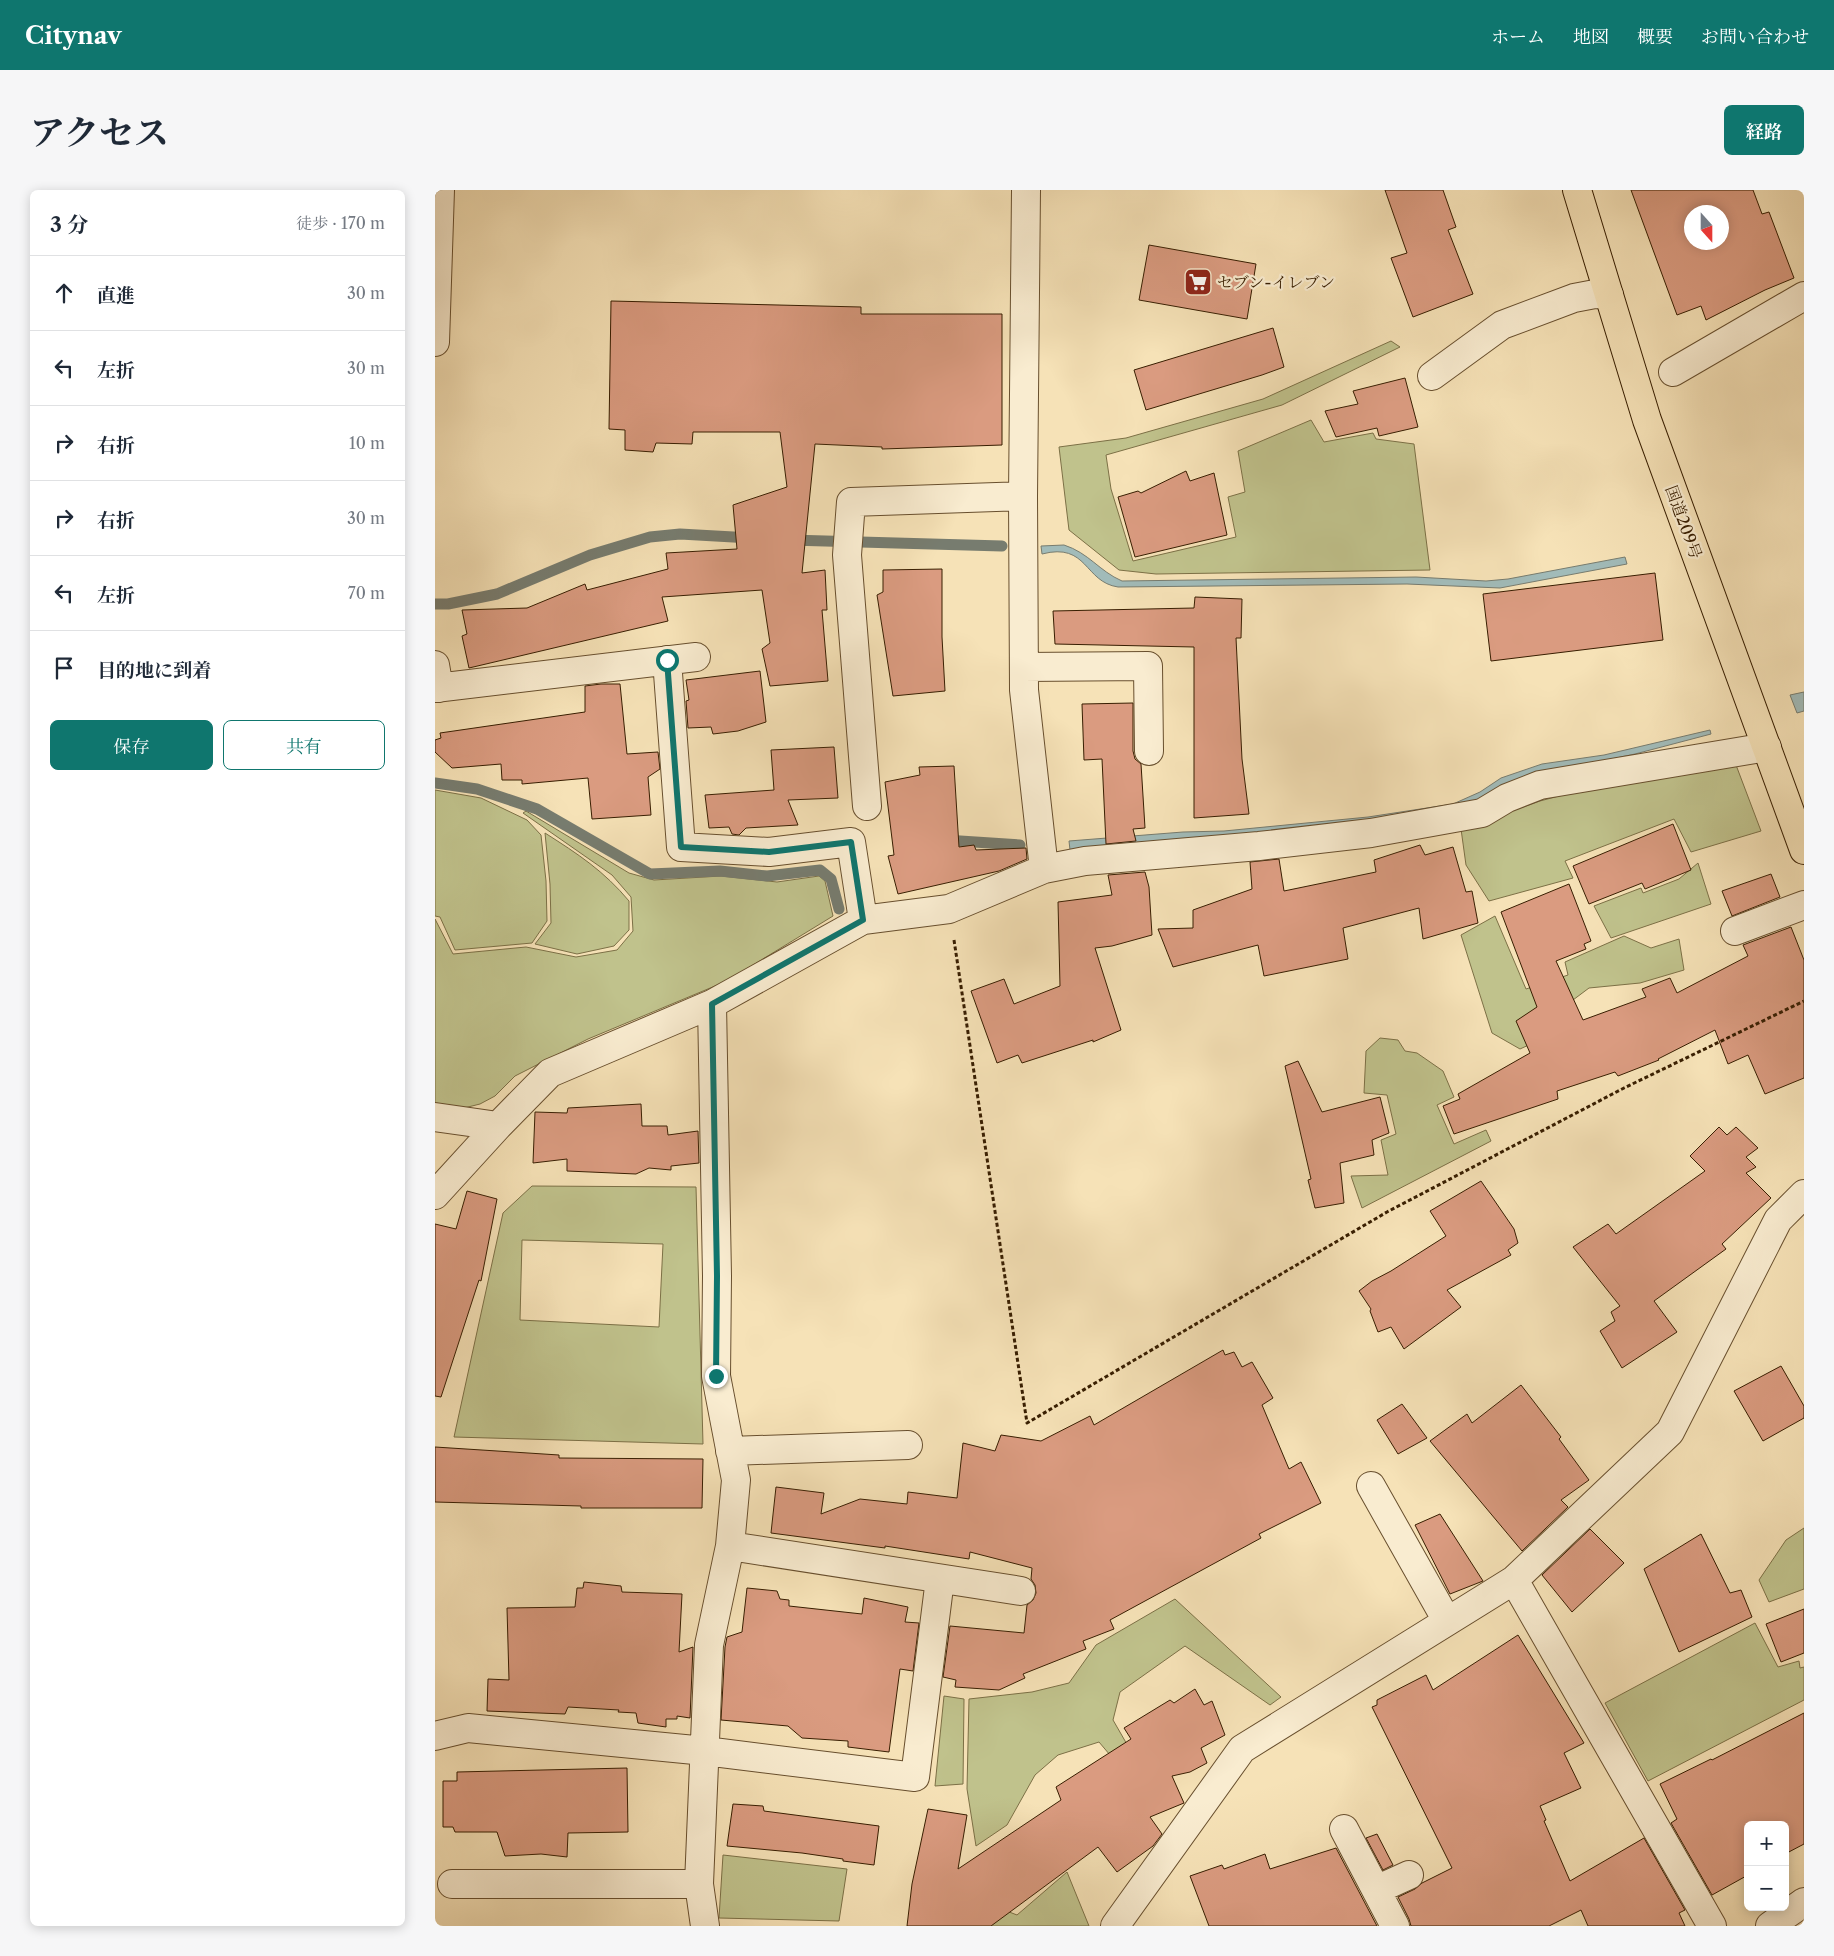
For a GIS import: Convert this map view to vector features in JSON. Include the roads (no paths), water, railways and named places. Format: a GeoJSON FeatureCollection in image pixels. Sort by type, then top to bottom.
{"type":"FeatureCollection","features":[{"type":"Feature","properties":{"kind":"highway","name":"国道209号"},"geometry":{"type":"LineString","coordinates":[[1577,190],[1647,420],[1804,850]]}},
{"type":"Feature","properties":{"kind":"street"},"geometry":{"type":"LineString","coordinates":[[435,342],[440,190]]}},
{"type":"Feature","properties":{"kind":"street"},"geometry":{"type":"LineString","coordinates":[[1026,190],[1023,496],[1024,690],[1044,870]]}},
{"type":"Feature","properties":{"kind":"street"},"geometry":{"type":"LineString","coordinates":[[1432,376],[1502,325],[1574,298],[1595,294],[1609,295]]}},
{"type":"Feature","properties":{"kind":"street"},"geometry":{"type":"LineString","coordinates":[[1673,372],[1804,296]]}},
{"type":"Feature","properties":{"kind":"street"},"geometry":{"type":"LineString","coordinates":[[867,806],[847,555],[851,502],[1023,496]]}},
{"type":"Feature","properties":{"kind":"street"},"geometry":{"type":"LineString","coordinates":[[436,680],[696,657]]}},
{"type":"Feature","properties":{"kind":"street"},"geometry":{"type":"LineString","coordinates":[[667,660],[681,847],[769,852],[851,842],[863,920]]}},
{"type":"Feature","properties":{"kind":"street"},"geometry":{"type":"LineString","coordinates":[[1024,667],[1148,666],[1149,751]]}},
{"type":"Feature","properties":{"kind":"street"},"geometry":{"type":"LineString","coordinates":[[435,1195],[497,1126],[550,1073],[712,1004],[863,920],[949,909],[1044,870],[1085,861],[1259,846],[1371,833],[1482,813],[1507,798],[1540,785],[1767,747]]}},
{"type":"Feature","properties":{"kind":"street"},"geometry":{"type":"LineString","coordinates":[[1735,931],[1804,905]]}},
{"type":"Feature","properties":{"kind":"street"},"geometry":{"type":"LineString","coordinates":[[705,1926],[699,1884],[709,1645],[730,1546],[736,1480],[716,1376],[717,1276],[712,1004]]}},
{"type":"Feature","properties":{"kind":"street"},"geometry":{"type":"LineString","coordinates":[[435,1116],[497,1126]]}},
{"type":"Feature","properties":{"kind":"street"},"geometry":{"type":"LineString","coordinates":[[1115,1926],[1242,1749],[1514,1580],[1670,1432],[1778,1220],[1804,1194]]}},
{"type":"Feature","properties":{"kind":"street"},"geometry":{"type":"LineString","coordinates":[[730,1451],[907,1445]]}},
{"type":"Feature","properties":{"kind":"street"},"geometry":{"type":"LineString","coordinates":[[1371,1486],[1447,1621]]}},
{"type":"Feature","properties":{"kind":"street"},"geometry":{"type":"LineString","coordinates":[[730,1546],[1021,1591]]}},
{"type":"Feature","properties":{"kind":"street"},"geometry":{"type":"LineString","coordinates":[[435,1736],[468,1728],[705,1751],[915,1777],[940,1578]]}},
{"type":"Feature","properties":{"kind":"street"},"geometry":{"type":"LineString","coordinates":[[1514,1580],[1712,1926]]}},
{"type":"Feature","properties":{"kind":"street"},"geometry":{"type":"LineString","coordinates":[[1344,1829],[1395,1926]]}},
{"type":"Feature","properties":{"kind":"street"},"geometry":{"type":"LineString","coordinates":[[1376,1890],[1409,1875]]}},
{"type":"Feature","properties":{"kind":"street"},"geometry":{"type":"LineString","coordinates":[[452,1884],[699,1884]]}},
{"type":"Feature","properties":{"kind":"street"},"geometry":{"type":"LineString","coordinates":[[1770,1926],[1804,1902]]}},
{"type":"Feature","properties":{"kind":"water"},"geometry":{"type":"Polygon","coordinates":[[[1064,545],[1073,548],[1122,581],[1416,577],[1486,581],[1508,579],[1625,557],[1627,564],[1500,588],[1407,584],[1118,587],[1107,584],[1098,578],[1085,564],[1069,553],[1042,554],[1041,546],[1064,545]]]}},
{"type":"Feature","properties":{"kind":"water"},"geometry":{"type":"Polygon","coordinates":[[[1804,692],[1804,711],[1797,713],[1790,695],[1804,692]]]}},
{"type":"Feature","properties":{"kind":"water"},"geometry":{"type":"Polygon","coordinates":[[[1710,730],[1711,734],[1635,754],[1531,776],[1474,803],[1305,832],[1070,850],[1069,841],[1183,832],[1224,831],[1368,817],[1453,804],[1480,792],[1501,778],[1542,764],[1604,755],[1710,730]]]}},
{"type":"Feature","properties":{"kind":"waterway"},"geometry":{"type":"LineString","coordinates":[[435,604],[448,604],[497,594],[590,555],[650,537],[680,534],[751,538]]}},
{"type":"Feature","properties":{"kind":"waterway"},"geometry":{"type":"LineString","coordinates":[[790,540],[1002,546]]}},
{"type":"Feature","properties":{"kind":"waterway"},"geometry":{"type":"LineString","coordinates":[[435,783],[477,789],[537,809],[650,874],[720,871],[767,876],[820,870],[831,879],[839,909]]}},
{"type":"Feature","properties":{"kind":"waterway"},"geometry":{"type":"LineString","coordinates":[[945,840],[1020,845]]}},
{"type":"Feature","properties":{"kind":"place","name":"セブン-イレブン"},"geometry":{"type":"Point","coordinates":[1198,282]}}]}
